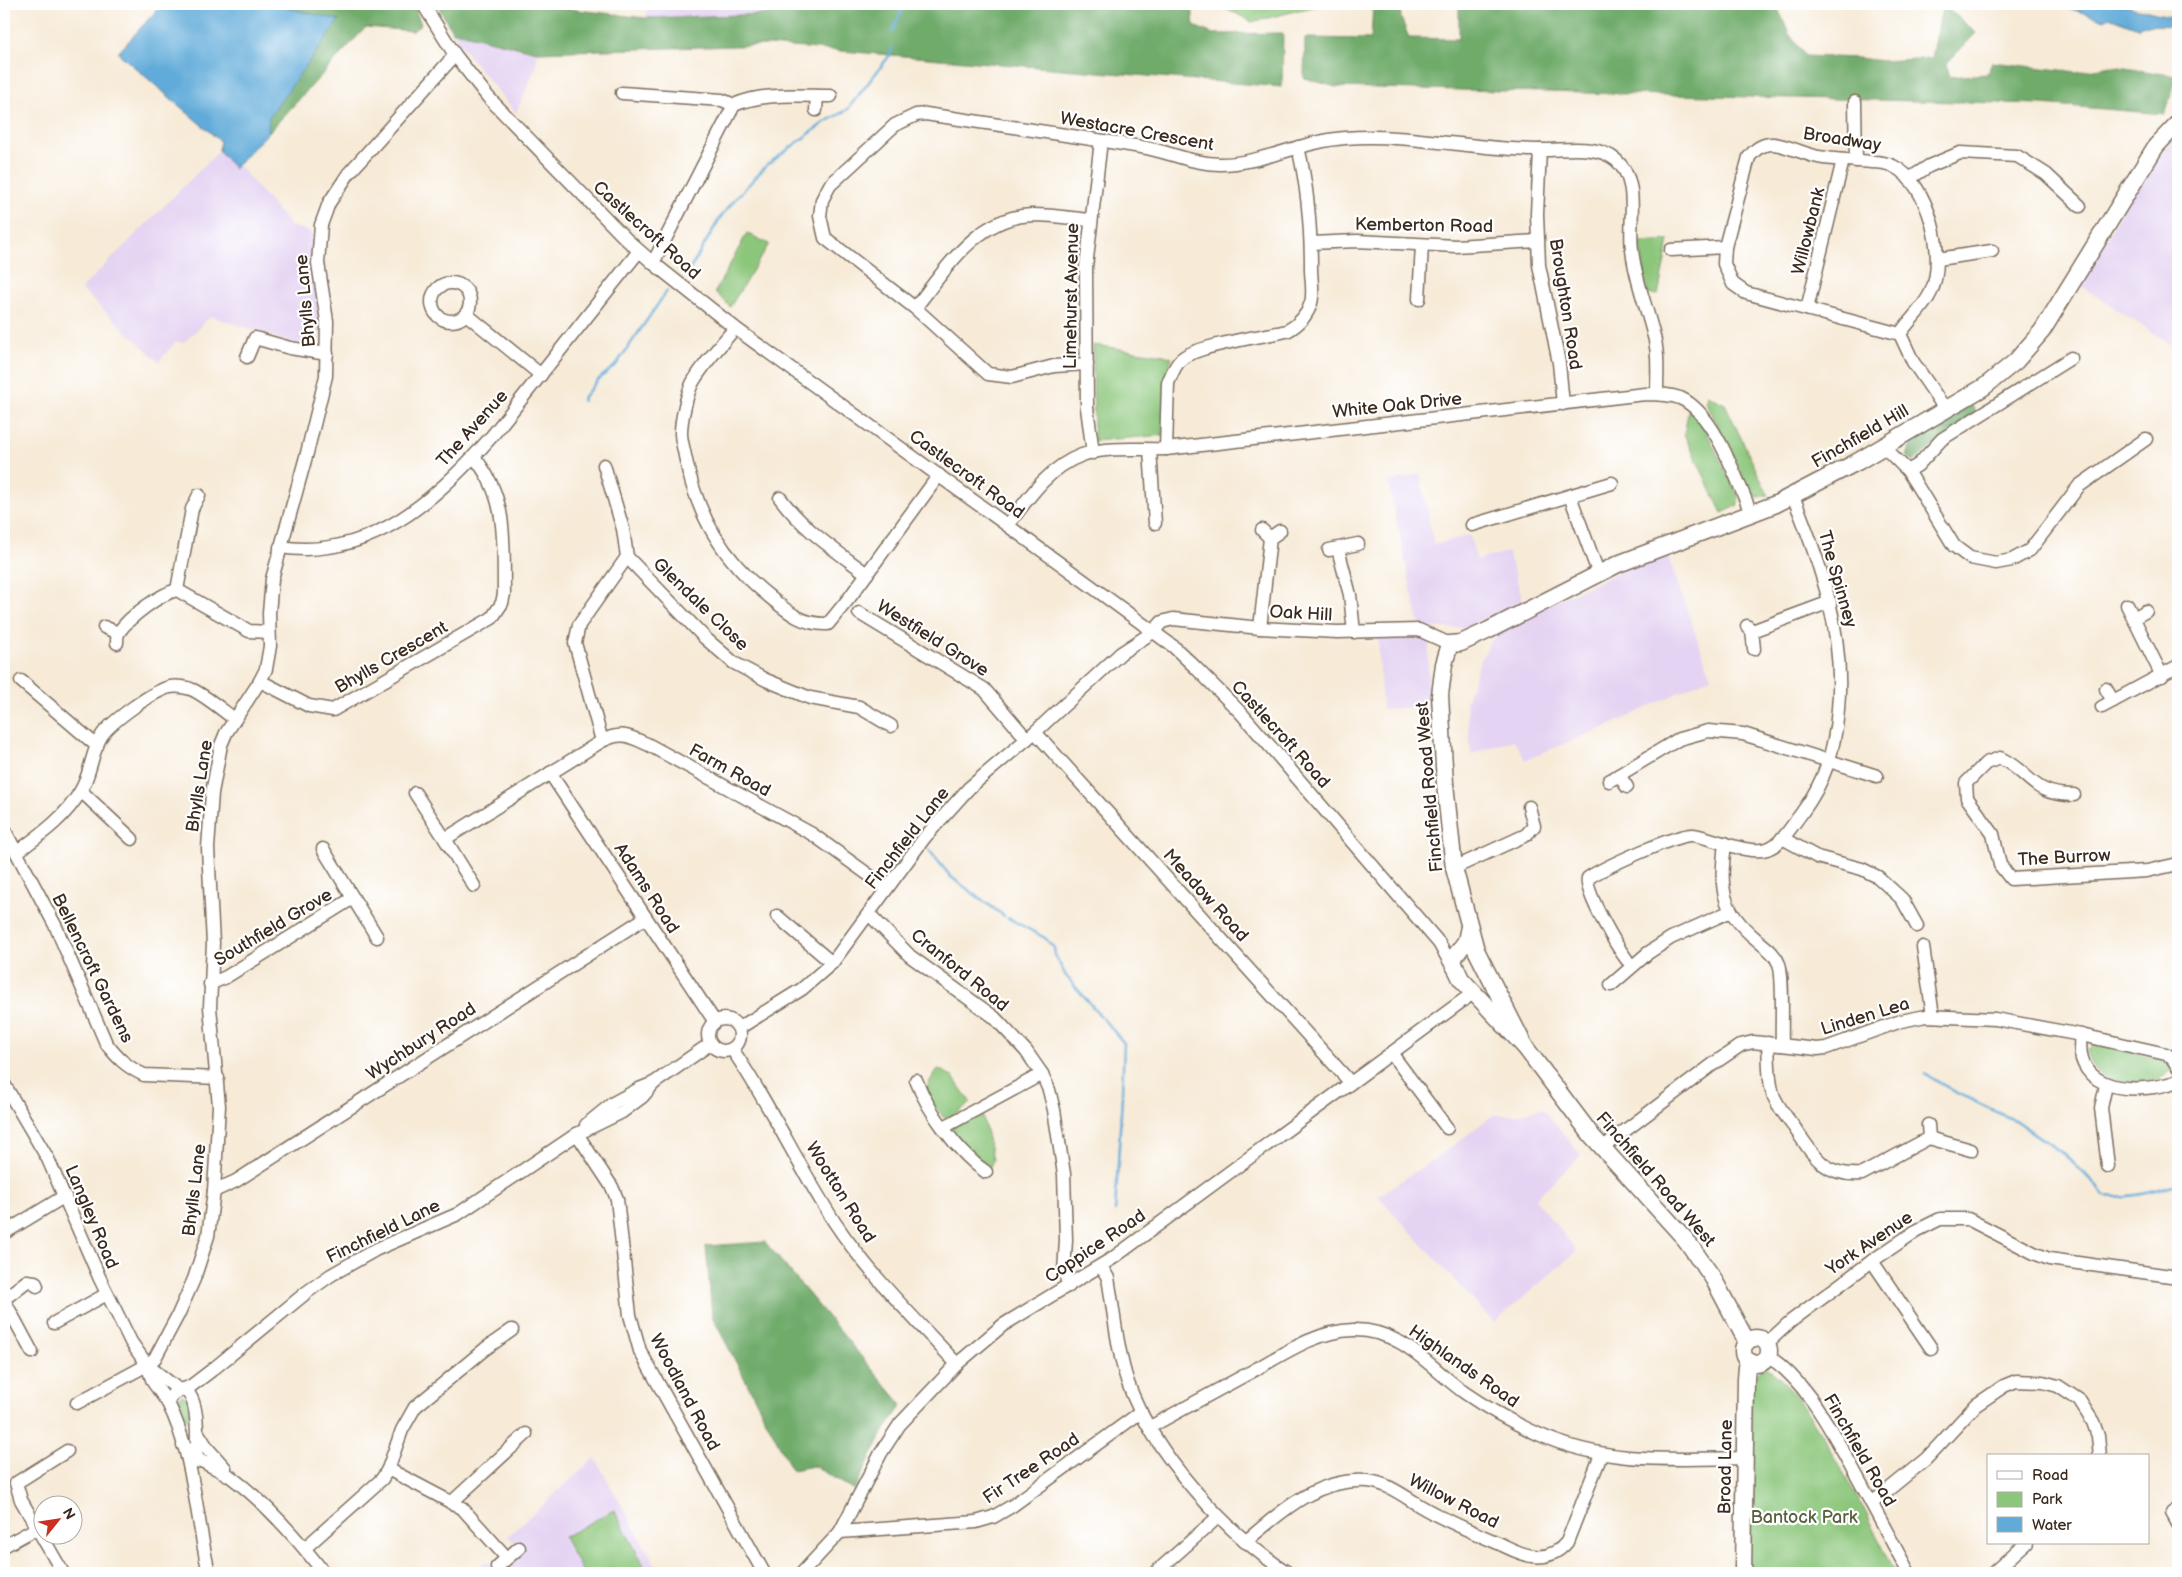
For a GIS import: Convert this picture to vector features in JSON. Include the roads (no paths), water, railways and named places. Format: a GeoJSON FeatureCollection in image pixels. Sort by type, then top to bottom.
{"type":"FeatureCollection","features":[{"type":"Feature","properties":{"kind":"main road","name":"Finchfield Hill"},"geometry":{"type":"LineString","coordinates":[[1450,644],[1461,642],[1489,630],[1598,572],[1672,542],[1752,515],[1793,496],[1884,447],[1996,378],[2016,361],[2042,331],[2156,146],[2178,123]]}},
{"type":"Feature","properties":{"kind":"main road","name":"Finchfield Road West"},"geometry":{"type":"LineString","coordinates":[[1450,644],[1444,664],[1440,695],[1445,784],[1454,868],[1469,927],[1466,949],[1489,976],[1525,1047],[1575,1116],[1686,1240],[1717,1284],[1747,1342]]}},
{"type":"Feature","properties":{"kind":"main road"},"geometry":{"type":"LineString","coordinates":[[1455,971],[1453,962],[1466,949]]}},
{"type":"Feature","properties":{"kind":"main road","name":"Finchfield Road West"},"geometry":{"type":"LineString","coordinates":[[1455,971],[1467,992],[1525,1047]]}},
{"type":"Feature","properties":{"kind":"main road"},"geometry":{"type":"LineString","coordinates":[[1467,992],[1484,990],[1488,984],[1489,976]]}},
{"type":"Feature","properties":{"kind":"main road"},"geometry":{"type":"LineString","coordinates":[[1757,1338],[1767,1349],[1762,1362],[1751,1362],[1744,1353],[1747,1342],[1757,1338]]}},
{"type":"Feature","properties":{"kind":"main road","name":"Broad Lane"},"geometry":{"type":"LineString","coordinates":[[1743,1573],[1746,1379],[1751,1362]]}},
{"type":"Feature","properties":{"kind":"street","name":"Castlecroft Road"},"geometry":{"type":"LineString","coordinates":[[423,4],[455,55],[488,97],[652,263],[734,328],[1008,525],[1153,632],[1194,666],[1241,713],[1439,943]]}},
{"type":"Feature","properties":{"kind":"street","name":"Bhylls Lane"},"geometry":{"type":"LineString","coordinates":[[147,1365],[155,1358],[167,1337],[194,1279],[208,1236],[214,1191],[218,1121],[218,1078],[211,1026],[210,984],[213,943],[208,848],[209,821],[221,745],[233,718],[260,681],[269,657],[272,579],[320,407],[326,376],[327,321],[318,262],[321,225],[329,203],[349,173],[455,55]]}},
{"type":"Feature","properties":{"kind":"street"},"geometry":{"type":"LineString","coordinates":[[652,263],[734,105],[748,99],[789,95],[831,96]]}},
{"type":"Feature","properties":{"kind":"street"},"geometry":{"type":"LineString","coordinates":[[816,110],[817,96]]}},
{"type":"Feature","properties":{"kind":"street"},"geometry":{"type":"LineString","coordinates":[[629,97],[722,100],[734,105]]}},
{"type":"Feature","properties":{"kind":"street","name":"Willowbank"},"geometry":{"type":"LineString","coordinates":[[1807,309],[1850,160],[1855,102]]}},
{"type":"Feature","properties":{"kind":"street","name":"Westacre Crescent"},"geometry":{"type":"LineString","coordinates":[[1087,364],[1054,366],[1004,378],[988,374],[915,308],[825,238],[820,216],[822,200],[830,185],[896,126],[916,115],[926,114],[1145,148],[1202,163],[1220,164],[1245,161],[1298,147],[1343,138],[1395,138],[1503,150],[1583,150],[1602,152],[1616,160],[1630,180],[1632,187],[1632,250],[1634,265],[1656,348],[1657,394]]}},
{"type":"Feature","properties":{"kind":"street","name":"Limehurst Avenue"},"geometry":{"type":"LineString","coordinates":[[1093,453],[1087,408],[1086,267],[1090,220],[1101,141]]}},
{"type":"Feature","properties":{"kind":"street","name":"Broadway"},"geometry":{"type":"LineString","coordinates":[[1774,144],[1819,157],[1850,160],[1881,162],[1894,166],[1909,180],[1922,198],[1934,233],[1938,259],[1932,291],[1900,334],[1746,293],[1733,284],[1724,264],[1725,247],[1748,157],[1760,146],[1774,144]]}},
{"type":"Feature","properties":{"kind":"street"},"geometry":{"type":"LineString","coordinates":[[1166,449],[1168,383],[1177,364],[1183,357],[1201,350],[1287,331],[1305,316],[1311,302],[1311,243],[1307,188],[1298,147]]}},
{"type":"Feature","properties":{"kind":"street","name":"Broughton Road"},"geometry":{"type":"LineString","coordinates":[[1540,150],[1537,241],[1542,289],[1557,356],[1564,404]]}},
{"type":"Feature","properties":{"kind":"street"},"geometry":{"type":"LineString","coordinates":[[1909,180],[1929,166],[1960,153],[2017,156],[2046,174],[2080,206]]}},
{"type":"Feature","properties":{"kind":"street"},"geometry":{"type":"LineString","coordinates":[[915,308],[971,240],[991,227],[1018,217],[1031,215],[1090,220]]}},
{"type":"Feature","properties":{"kind":"street","name":"Kemberton Road"},"geometry":{"type":"LineString","coordinates":[[1311,243],[1357,241],[1456,246],[1537,241]]}},
{"type":"Feature","properties":{"kind":"street"},"geometry":{"type":"LineString","coordinates":[[1418,299],[1422,245]]}},
{"type":"Feature","properties":{"kind":"street"},"geometry":{"type":"LineString","coordinates":[[1671,250],[1725,247]]}},
{"type":"Feature","properties":{"kind":"street","name":"The Avenue"},"geometry":{"type":"LineString","coordinates":[[280,547],[299,550],[320,549],[353,541],[399,522],[428,501],[474,457],[542,375],[639,251]]}},
{"type":"Feature","properties":{"kind":"street"},"geometry":{"type":"LineString","coordinates":[[1938,259],[1992,251]]}},
{"type":"Feature","properties":{"kind":"street"},"geometry":{"type":"LineString","coordinates":[[466,314],[542,375]]}},
{"type":"Feature","properties":{"kind":"street"},"geometry":{"type":"LineString","coordinates":[[734,328],[692,382],[681,434],[689,477],[704,515],[722,550],[747,580],[803,621],[828,624],[939,475]]}},
{"type":"Feature","properties":{"kind":"street"},"geometry":{"type":"LineString","coordinates":[[1900,334],[1913,362],[1946,410]]}},
{"type":"Feature","properties":{"kind":"street"},"geometry":{"type":"LineString","coordinates":[[247,357],[255,338],[290,348],[327,354]]}},
{"type":"Feature","properties":{"kind":"street"},"geometry":{"type":"LineString","coordinates":[[1908,471],[1918,464],[1942,439],[2071,358]]}},
{"type":"Feature","properties":{"kind":"street","name":"White Oak Drive"},"geometry":{"type":"LineString","coordinates":[[1008,525],[1030,495],[1053,472],[1072,460],[1093,453],[1116,450],[1166,449],[1657,394],[1679,398],[1698,410],[1706,419],[1752,515]]}},
{"type":"Feature","properties":{"kind":"street"},"geometry":{"type":"LineString","coordinates":[[1884,447],[1908,471],[1948,538],[1960,552],[1970,558],[1988,563],[2005,562],[2030,550],[2065,507],[2076,489],[2086,479],[2146,439]]}},
{"type":"Feature","properties":{"kind":"street"},"geometry":{"type":"LineString","coordinates":[[1150,450],[1155,523]]}},
{"type":"Feature","properties":{"kind":"street","name":"Bhylls Crescent"},"geometry":{"type":"LineString","coordinates":[[260,681],[308,706],[333,710],[492,618],[498,611],[504,594],[503,518],[490,479],[474,457]]}},
{"type":"Feature","properties":{"kind":"street","name":"Glendale Close"},"geometry":{"type":"LineString","coordinates":[[604,465],[623,529],[627,557],[705,638],[734,663],[794,693],[864,709],[891,726]]}},
{"type":"Feature","properties":{"kind":"street"},"geometry":{"type":"LineString","coordinates":[[1472,525],[1612,483]]}},
{"type":"Feature","properties":{"kind":"street"},"geometry":{"type":"LineString","coordinates":[[1570,496],[1598,572]]}},
{"type":"Feature","properties":{"kind":"street","name":"The Spinney"},"geometry":{"type":"LineString","coordinates":[[1626,960],[1612,938],[1587,886],[1588,878],[1676,837],[1695,836],[1762,850],[1773,846],[1782,838],[1812,800],[1830,760],[1838,718],[1840,666],[1836,626],[1824,578],[1793,496]]}},
{"type":"Feature","properties":{"kind":"street"},"geometry":{"type":"LineString","coordinates":[[780,498],[810,531],[867,574]]}},
{"type":"Feature","properties":{"kind":"street"},"geometry":{"type":"LineString","coordinates":[[176,590],[199,502]]}},
{"type":"Feature","properties":{"kind":"street"},"geometry":{"type":"LineString","coordinates":[[1260,628],[1270,533]]}},
{"type":"Feature","properties":{"kind":"street"},"geometry":{"type":"LineString","coordinates":[[1354,632],[1350,595],[1334,549],[1358,544]]}},
{"type":"Feature","properties":{"kind":"street","name":"Glendale Close"},"geometry":{"type":"LineString","coordinates":[[602,741],[575,643],[579,625],[627,557]]}},
{"type":"Feature","properties":{"kind":"street"},"geometry":{"type":"LineString","coordinates":[[176,590],[249,631],[269,632]]}},
{"type":"Feature","properties":{"kind":"street"},"geometry":{"type":"LineString","coordinates":[[104,627],[117,638],[158,598],[176,590]]}},
{"type":"Feature","properties":{"kind":"street"},"geometry":{"type":"LineString","coordinates":[[1754,649],[1750,628],[1830,602]]}},
{"type":"Feature","properties":{"kind":"street"},"geometry":{"type":"LineString","coordinates":[[2127,605],[2162,676]]}},
{"type":"Feature","properties":{"kind":"street"},"geometry":{"type":"LineString","coordinates":[[2134,618],[2146,610]]}},
{"type":"Feature","properties":{"kind":"street","name":"Westfield Grove"},"geometry":{"type":"LineString","coordinates":[[859,613],[984,689],[1031,736]]}},
{"type":"Feature","properties":{"kind":"street","name":"Oak Hill"},"geometry":{"type":"LineString","coordinates":[[1153,632],[1162,622],[1173,619],[1260,628],[1354,632],[1419,630],[1450,644]]}},
{"type":"Feature","properties":{"kind":"street","name":"Finchfield Lane"},"geometry":{"type":"LineString","coordinates":[[739,1028],[802,989],[832,962],[870,914],[925,837],[954,804],[1121,653],[1153,632]]}},
{"type":"Feature","properties":{"kind":"street"},"geometry":{"type":"LineString","coordinates":[[2106,689],[2107,704],[2178,666]]}},
{"type":"Feature","properties":{"kind":"street"},"geometry":{"type":"LineString","coordinates":[[21,681],[97,746]]}},
{"type":"Feature","properties":{"kind":"street"},"geometry":{"type":"LineString","coordinates":[[17,852],[51,827],[81,792],[102,735],[139,703],[170,687],[182,687],[193,690],[233,718]]}},
{"type":"Feature","properties":{"kind":"street"},"geometry":{"type":"LineString","coordinates":[[1626,787],[1614,778],[1679,739],[1708,731],[1743,734],[1830,760],[1877,777]]}},
{"type":"Feature","properties":{"kind":"street","name":"Farm Road"},"geometry":{"type":"LineString","coordinates":[[445,839],[602,741],[614,735],[622,734],[648,745],[812,834],[887,888]]}},
{"type":"Feature","properties":{"kind":"street","name":"Meadow Road"},"geometry":{"type":"LineString","coordinates":[[1031,736],[1350,1082]]}},
{"type":"Feature","properties":{"kind":"street","name":"The Burrow"},"geometry":{"type":"LineString","coordinates":[[2074,796],[2048,793],[2000,758],[1986,762],[1966,783],[1967,798],[1993,834],[2000,865],[2011,878],[2147,871],[2178,864]]}},
{"type":"Feature","properties":{"kind":"street","name":"Adams Road"},"geometry":{"type":"LineString","coordinates":[[550,773],[715,1022]]}},
{"type":"Feature","properties":{"kind":"street"},"geometry":{"type":"LineString","coordinates":[[81,792],[125,837]]}},
{"type":"Feature","properties":{"kind":"street"},"geometry":{"type":"LineString","coordinates":[[415,793],[474,886]]}},
{"type":"Feature","properties":{"kind":"street"},"geometry":{"type":"LineString","coordinates":[[1454,868],[1526,835],[1534,826],[1529,807]]}},
{"type":"Feature","properties":{"kind":"street","name":"Bellencroft Gardens"},"geometry":{"type":"LineString","coordinates":[[4,829],[56,927],[106,1043],[116,1056],[134,1070],[144,1074],[218,1078]]}},
{"type":"Feature","properties":{"kind":"street"},"geometry":{"type":"LineString","coordinates":[[1782,838],[1817,857],[1862,869],[1878,877],[1902,899],[1917,926]]}},
{"type":"Feature","properties":{"kind":"street"},"geometry":{"type":"LineString","coordinates":[[1725,843],[1721,883],[1731,911],[1738,924],[1772,952],[1780,966],[1782,1045]]}},
{"type":"Feature","properties":{"kind":"street","name":"Southfield Grove"},"geometry":{"type":"LineString","coordinates":[[323,849],[377,937]]}},
{"type":"Feature","properties":{"kind":"street","name":"Southfield Grove"},"geometry":{"type":"LineString","coordinates":[[210,984],[226,977],[353,898]]}},
{"type":"Feature","properties":{"kind":"street"},"geometry":{"type":"LineString","coordinates":[[1611,985],[1648,953],[1671,938],[1731,911]]}},
{"type":"Feature","properties":{"kind":"street","name":"Cranford Road"},"geometry":{"type":"LineString","coordinates":[[870,914],[910,956],[994,1017],[1026,1051],[1042,1074],[1049,1090],[1054,1110],[1064,1174],[1066,1240],[1064,1272],[1069,1286]]}},
{"type":"Feature","properties":{"kind":"street"},"geometry":{"type":"LineString","coordinates":[[777,916],[832,962]]}},
{"type":"Feature","properties":{"kind":"street","name":"Wychbury Road"},"geometry":{"type":"LineString","coordinates":[[214,1191],[236,1181],[645,918]]}},
{"type":"Feature","properties":{"kind":"street"},"geometry":{"type":"LineString","coordinates":[[1439,943],[1466,949]]}},
{"type":"Feature","properties":{"kind":"street"},"geometry":{"type":"LineString","coordinates":[[1439,943],[1455,971]]}},
{"type":"Feature","properties":{"kind":"street"},"geometry":{"type":"LineString","coordinates":[[1923,947],[1933,1016]]}},
{"type":"Feature","properties":{"kind":"street","name":"Coppice Road"},"geometry":{"type":"LineString","coordinates":[[802,1573],[840,1532],[881,1453],[900,1424],[957,1364],[1003,1326],[1101,1266],[1391,1053],[1467,992]]}},
{"type":"Feature","properties":{"kind":"street","name":"Linden Lea"},"geometry":{"type":"LineString","coordinates":[[1602,1148],[1732,1050],[1752,1042],[1817,1049],[1826,1048],[1915,1017],[1995,1019],[2081,1034],[2166,1054],[2172,1058],[2178,1067]]}},
{"type":"Feature","properties":{"kind":"street"},"geometry":{"type":"LineString","coordinates":[[728,1020],[739,1028],[739,1040],[732,1049],[721,1050],[710,1044],[709,1029],[715,1022],[728,1020]]}},
{"type":"Feature","properties":{"kind":"street"},"geometry":{"type":"LineString","coordinates":[[2081,1034],[2080,1048],[2087,1066],[2106,1085],[2124,1089],[2148,1089],[2178,1081]]}},
{"type":"Feature","properties":{"kind":"street"},"geometry":{"type":"LineString","coordinates":[[1768,1043],[1774,1098],[1816,1160],[1834,1171],[1852,1175],[1862,1174],[1929,1131],[1971,1150]]}},
{"type":"Feature","properties":{"kind":"street","name":"Finchfield Lane"},"geometry":{"type":"LineString","coordinates":[[181,1390],[212,1370],[307,1292],[331,1275],[377,1249],[458,1214],[577,1134],[622,1112],[642,1097],[654,1083],[710,1044]]}},
{"type":"Feature","properties":{"kind":"street","name":"Wootton Road"},"geometry":{"type":"LineString","coordinates":[[732,1049],[769,1106],[818,1196],[855,1252],[957,1364]]}},
{"type":"Feature","properties":{"kind":"street"},"geometry":{"type":"LineString","coordinates":[[1391,1053],[1447,1128]]}},
{"type":"Feature","properties":{"kind":"street"},"geometry":{"type":"LineString","coordinates":[[944,1127],[1042,1074]]}},
{"type":"Feature","properties":{"kind":"street"},"geometry":{"type":"LineString","coordinates":[[916,1080],[922,1096],[944,1127],[974,1164],[986,1172]]}},
{"type":"Feature","properties":{"kind":"street","name":"Langley Road"},"geometry":{"type":"LineString","coordinates":[[4,1084],[48,1159],[107,1294],[131,1342],[147,1365],[153,1382],[168,1403]]}},
{"type":"Feature","properties":{"kind":"street"},"geometry":{"type":"LineString","coordinates":[[2106,1085],[2101,1108],[2108,1166]]}},
{"type":"Feature","properties":{"kind":"street","name":"Woodland Road"},"geometry":{"type":"LineString","coordinates":[[577,1134],[612,1187],[617,1199],[630,1315],[640,1351],[764,1573]]}},
{"type":"Feature","properties":{"kind":"street"},"geometry":{"type":"LineString","coordinates":[[4,1233],[65,1196]]}},
{"type":"Feature","properties":{"kind":"street","name":"York Avenue"},"geometry":{"type":"LineString","coordinates":[[1767,1349],[1791,1321],[1872,1261],[1933,1222],[1960,1218],[1968,1219],[2049,1259],[2178,1277]]}},
{"type":"Feature","properties":{"kind":"street"},"geometry":{"type":"LineString","coordinates":[[1872,1261],[1931,1348]]}},
{"type":"Feature","properties":{"kind":"street"},"geometry":{"type":"LineString","coordinates":[[1101,1266],[1108,1278],[1128,1380],[1141,1412],[1150,1427],[1171,1459],[1218,1517],[1245,1542],[1288,1573]]}},
{"type":"Feature","properties":{"kind":"street"},"geometry":{"type":"LineString","coordinates":[[32,1352],[4,1300],[27,1281],[35,1282],[37,1286]]}},
{"type":"Feature","properties":{"kind":"street"},"geometry":{"type":"LineString","coordinates":[[54,1323],[107,1294]]}},
{"type":"Feature","properties":{"kind":"street"},"geometry":{"type":"LineString","coordinates":[[305,1548],[374,1487],[388,1469],[402,1430],[416,1407],[485,1349],[512,1329]]}},
{"type":"Feature","properties":{"kind":"street","name":"Highlands Road"},"geometry":{"type":"LineString","coordinates":[[1150,1427],[1315,1337],[1354,1330],[1381,1334],[1409,1346],[1465,1393],[1508,1420],[1540,1435],[1600,1455],[1654,1460],[1746,1458]]}},
{"type":"Feature","properties":{"kind":"street","name":"Finchfield Road"},"geometry":{"type":"LineString","coordinates":[[1767,1349],[1816,1407],[1872,1503],[1908,1573]]}},
{"type":"Feature","properties":{"kind":"street"},"geometry":{"type":"LineString","coordinates":[[78,1403],[147,1365]]}},
{"type":"Feature","properties":{"kind":"street","name":"Langley Road"},"geometry":{"type":"LineString","coordinates":[[147,1365],[181,1390]]}},
{"type":"Feature","properties":{"kind":"street","name":"Finchfield Lane"},"geometry":{"type":"LineString","coordinates":[[195,1492],[197,1458],[196,1419],[199,1392],[212,1370]]}},
{"type":"Feature","properties":{"kind":"street"},"geometry":{"type":"LineString","coordinates":[[1872,1503],[1926,1459],[1976,1405],[2004,1386],[2016,1381],[2043,1382],[2058,1386],[2079,1400],[2093,1422],[2098,1436],[2100,1454]]}},
{"type":"Feature","properties":{"kind":"street"},"geometry":{"type":"LineString","coordinates":[[209,1573],[195,1492],[178,1423],[168,1403],[169,1398],[181,1390],[194,1398],[196,1419],[208,1449],[231,1476],[275,1515],[305,1548],[324,1573]]}},
{"type":"Feature","properties":{"kind":"street","name":"Fir Tree Road"},"geometry":{"type":"LineString","coordinates":[[840,1532],[976,1522],[993,1517],[1012,1506],[1141,1412]]}},
{"type":"Feature","properties":{"kind":"street"},"geometry":{"type":"LineString","coordinates":[[178,1423],[188,1425],[196,1419]]}},
{"type":"Feature","properties":{"kind":"street"},"geometry":{"type":"LineString","coordinates":[[451,1503],[526,1434]]}},
{"type":"Feature","properties":{"kind":"street"},"geometry":{"type":"LineString","coordinates":[[182,1444],[197,1458],[231,1476]]}},
{"type":"Feature","properties":{"kind":"street"},"geometry":{"type":"LineString","coordinates":[[32,1521],[21,1500],[16,1484],[67,1451]]}},
{"type":"Feature","properties":{"kind":"street","name":"Willow Road"},"geometry":{"type":"LineString","coordinates":[[1245,1542],[1291,1504],[1310,1492],[1339,1483],[1368,1481],[1389,1487],[1424,1508],[1522,1554],[1534,1557],[1551,1554],[1557,1552],[1567,1542],[1600,1455]]}},
{"type":"Feature","properties":{"kind":"street"},"geometry":{"type":"LineString","coordinates":[[388,1469],[451,1503],[467,1514],[507,1558]]}},
{"type":"Feature","properties":{"kind":"street"},"geometry":{"type":"LineString","coordinates":[[2178,1510],[2172,1513],[2178,1524]]}},
{"type":"Feature","properties":{"kind":"street"},"geometry":{"type":"LineString","coordinates":[[1155,1573],[1218,1517]]}},
{"type":"Feature","properties":{"kind":"street"},"geometry":{"type":"LineString","coordinates":[[4,1546],[32,1530]]}},
{"type":"Feature","properties":{"kind":"street"},"geometry":{"type":"LineString","coordinates":[[46,1544],[63,1573]]}},
{"type":"Feature","properties":{"kind":"street"},"geometry":{"type":"LineString","coordinates":[[1993,1573],[2025,1544]]}},
{"type":"Feature","properties":{"kind":"street"},"geometry":{"type":"LineString","coordinates":[[497,1567],[519,1548]]}},
{"type":"Feature","properties":{"kind":"water"},"geometry":{"type":"Polygon","coordinates":[[[162,4],[270,4],[339,20],[269,117],[268,133],[234,168],[219,151],[220,141],[118,53],[162,4]]]}},
{"type":"Feature","properties":{"kind":"water"},"geometry":{"type":"Polygon","coordinates":[[[2056,4],[2117,4],[2178,18],[2178,26],[2140,25],[2138,28],[2109,17],[2105,20],[2056,4]]]}},
{"type":"Feature","properties":{"kind":"waterway"},"geometry":{"type":"LineString","coordinates":[[892,32],[905,4]]}},
{"type":"Feature","properties":{"kind":"waterway"},"geometry":{"type":"LineString","coordinates":[[689,271],[720,218],[736,198],[767,165],[825,122],[847,110],[890,55],[892,48]]}},
{"type":"Feature","properties":{"kind":"waterway"},"geometry":{"type":"LineString","coordinates":[[583,401],[582,399],[598,380],[616,365],[667,291]]}},
{"type":"Feature","properties":{"kind":"waterway"},"geometry":{"type":"LineString","coordinates":[[929,850],[951,877],[1004,916]]}},
{"type":"Feature","properties":{"kind":"waterway"},"geometry":{"type":"LineString","coordinates":[[1008,918],[1045,938],[1054,948],[1055,955],[1066,976],[1124,1043],[1122,1093]]}},
{"type":"Feature","properties":{"kind":"waterway"},"geometry":{"type":"LineString","coordinates":[[1925,1074],[1957,1093],[2016,1121],[2065,1155],[2097,1186],[2104,1196],[2132,1196],[2178,1185]]}},
{"type":"Feature","properties":{"kind":"waterway"},"geometry":{"type":"LineString","coordinates":[[1115,1211],[1122,1096]]}},
{"type":"Feature","properties":{"kind":"waterway"},"geometry":{"type":"LineString","coordinates":[[1173,1569],[1177,1573]]}},
{"type":"Feature","properties":{"kind":"park label","name":"Bantock Park"},"geometry":{"type":"Point","coordinates":[1804,1517]}}]}
